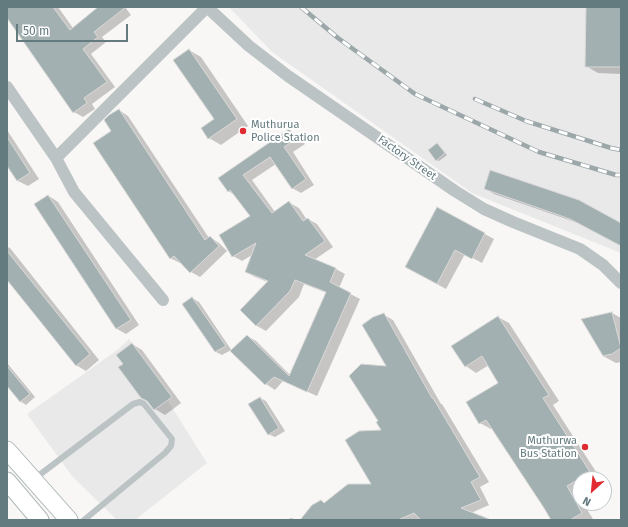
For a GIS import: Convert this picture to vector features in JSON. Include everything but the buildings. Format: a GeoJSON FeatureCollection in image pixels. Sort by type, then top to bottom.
{"type":"FeatureCollection","features":[{"type":"Feature","properties":{"kind":"main road"},"geometry":{"type":"LineString","coordinates":[[7,450],[69,520]]}},
{"type":"Feature","properties":{"kind":"main road"},"geometry":{"type":"LineString","coordinates":[[7,481],[40,520]]}},
{"type":"Feature","properties":{"kind":"street"},"geometry":{"type":"LineString","coordinates":[[56,158],[207,7]]}},
{"type":"Feature","properties":{"kind":"street","name":"Factory Street"},"geometry":{"type":"LineString","coordinates":[[207,7],[249,46],[288,76],[455,191],[484,209],[580,249],[603,265],[621,284]]}},
{"type":"Feature","properties":{"kind":"street"},"geometry":{"type":"LineString","coordinates":[[7,87],[56,158],[74,192],[163,300]]}},
{"type":"Feature","properties":{"kind":"lane"},"geometry":{"type":"LineString","coordinates":[[34,480],[133,404],[140,402],[144,404],[172,439],[171,446],[165,453],[84,520]]}},
{"type":"Feature","properties":{"kind":"shaded area"},"geometry":{"type":"Polygon","coordinates":[[[229,7],[621,7],[621,253],[472,193],[272,52],[229,7]]]}},
{"type":"Feature","properties":{"kind":"shaded area"},"geometry":{"type":"Polygon","coordinates":[[[129,339],[207,463],[135,520],[117,520],[72,476],[27,414],[116,351],[129,339]]]}},
{"type":"Feature","properties":{"kind":"railway"},"geometry":{"type":"LineString","coordinates":[[301,7],[338,38],[415,94],[539,152],[616,175],[621,175]]}},
{"type":"Feature","properties":{"kind":"railway"},"geometry":{"type":"LineString","coordinates":[[475,99],[526,121],[621,150]]}},
{"type":"Feature","properties":{"kind":"place","name":"Muthurua Police Station"},"geometry":{"type":"Point","coordinates":[243,131]}},
{"type":"Feature","properties":{"kind":"place","name":"Muthurwa Bus Station"},"geometry":{"type":"Point","coordinates":[585,447]}}]}
